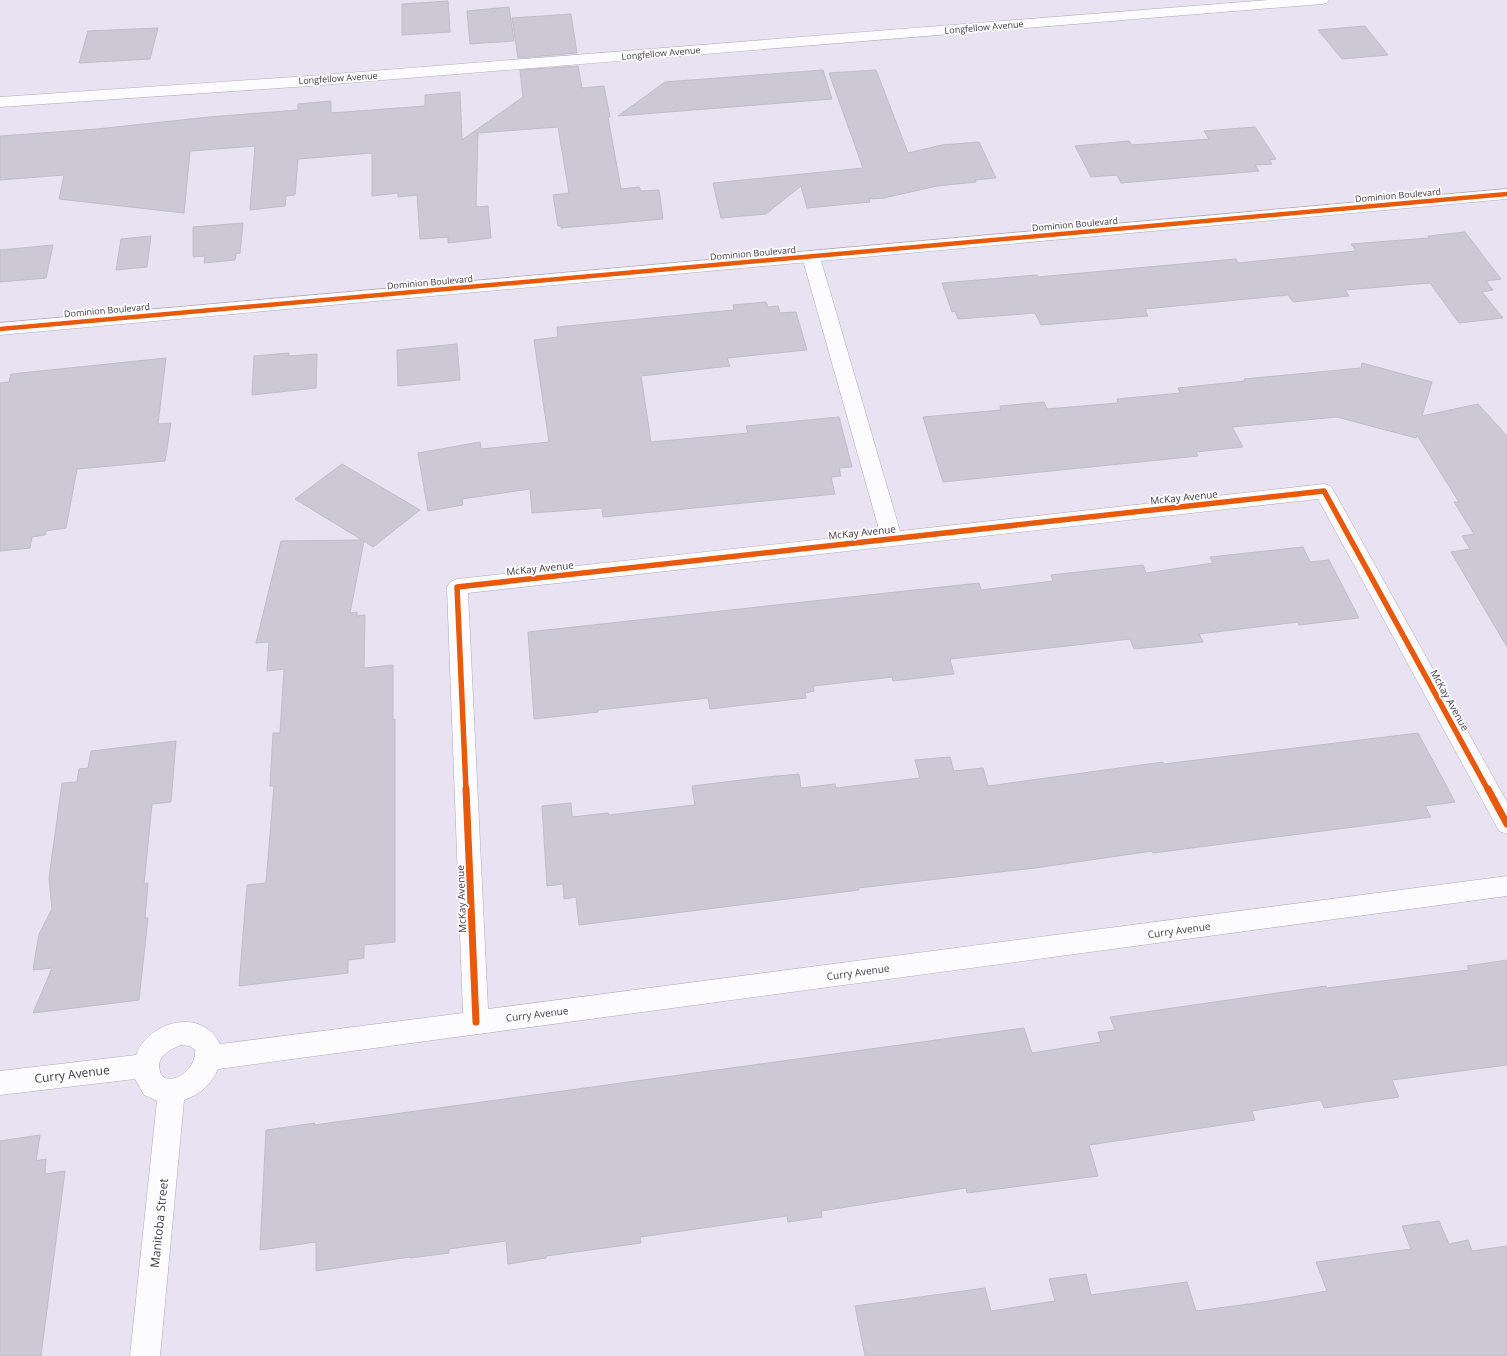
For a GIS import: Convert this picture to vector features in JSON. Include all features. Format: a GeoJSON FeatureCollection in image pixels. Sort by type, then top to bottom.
{"type":"FeatureCollection","features":[{"type":"Feature","properties":{"kind":"street","name":"Longfellow Avenue"},"geometry":{"type":"LineString","coordinates":[[0,102],[309,81],[1322,0]]}},
{"type":"Feature","properties":{"kind":"street","name":"Dominion Boulevard"},"geometry":{"type":"LineString","coordinates":[[0,329],[1507,194]]}},
{"type":"Feature","properties":{"kind":"street"},"geometry":{"type":"LineString","coordinates":[[812,256],[892,539]]}},
{"type":"Feature","properties":{"kind":"street","name":"McKay Avenue"},"geometry":{"type":"LineString","coordinates":[[476,1022],[457,587],[1324,491],[1507,824]]}},
{"type":"Feature","properties":{"kind":"street","name":"Curry Avenue"},"geometry":{"type":"LineString","coordinates":[[209,1058],[1507,886]]}},
{"type":"Feature","properties":{"kind":"street"},"geometry":{"type":"LineString","coordinates":[[181,1032],[199,1036],[205,1041],[209,1058],[200,1077],[180,1089],[158,1089],[150,1083],[146,1075],[145,1066],[147,1056],[152,1048],[161,1040],[170,1035],[181,1032]]}},
{"type":"Feature","properties":{"kind":"street","name":"Curry Avenue"},"geometry":{"type":"LineString","coordinates":[[0,1083],[145,1066]]}},
{"type":"Feature","properties":{"kind":"street","name":"Manitoba Street"},"geometry":{"type":"LineString","coordinates":[[145,1356],[172,1090]]}},
{"type":"Feature","properties":{"kind":"building"},"geometry":{"type":"Polygon","coordinates":[[[448,1],[450,32],[402,35],[402,4],[448,1]]]}},
{"type":"Feature","properties":{"kind":"building"},"geometry":{"type":"Polygon","coordinates":[[[509,7],[514,41],[470,44],[467,11],[509,7]]]}},
{"type":"Feature","properties":{"kind":"building"},"geometry":{"type":"Polygon","coordinates":[[[571,14],[577,53],[518,58],[512,18],[571,14]]]}},
{"type":"Feature","properties":{"kind":"building"},"geometry":{"type":"Polygon","coordinates":[[[1365,26],[1388,55],[1342,59],[1318,30],[1365,26]]]}},
{"type":"Feature","properties":{"kind":"building"},"geometry":{"type":"Polygon","coordinates":[[[158,28],[150,59],[79,63],[88,31],[158,28]]]}},
{"type":"Feature","properties":{"kind":"building"},"geometry":{"type":"Polygon","coordinates":[[[578,66],[582,88],[604,86],[621,189],[639,187],[641,191],[659,190],[663,219],[561,228],[561,226],[558,226],[553,195],[569,193],[558,127],[478,133],[476,207],[488,206],[491,238],[448,243],[448,237],[420,239],[417,195],[398,197],[398,193],[372,196],[372,153],[298,159],[295,195],[286,196],[285,206],[250,210],[255,146],[190,151],[184,213],[59,199],[64,175],[0,180],[0,136],[97,129],[209,117],[298,110],[298,104],[331,101],[331,113],[425,106],[425,95],[460,92],[462,140],[523,97],[520,70],[578,66]]]}},
{"type":"Feature","properties":{"kind":"building"},"geometry":{"type":"Polygon","coordinates":[[[823,70],[832,99],[618,116],[665,82],[823,70]]]}},
{"type":"Feature","properties":{"kind":"building"},"geometry":{"type":"Polygon","coordinates":[[[876,70],[908,153],[942,145],[979,142],[996,178],[975,180],[976,182],[937,186],[884,198],[869,199],[870,202],[807,208],[801,186],[766,214],[721,218],[713,183],[863,168],[829,73],[876,70]]]}},
{"type":"Feature","properties":{"kind":"building"},"geometry":{"type":"Polygon","coordinates":[[[1255,127],[1276,159],[1269,160],[1272,164],[1255,165],[1259,171],[1121,183],[1117,175],[1091,177],[1075,146],[1129,141],[1132,145],[1209,139],[1204,131],[1255,127]]]}},
{"type":"Feature","properties":{"kind":"building"},"geometry":{"type":"Polygon","coordinates":[[[243,223],[240,253],[236,254],[235,260],[204,263],[205,256],[193,257],[193,227],[243,223]]]}},
{"type":"Feature","properties":{"kind":"building"},"geometry":{"type":"Polygon","coordinates":[[[1465,232],[1501,279],[1486,281],[1493,290],[1482,292],[1503,318],[1459,323],[1430,283],[1345,290],[1349,296],[1293,302],[1288,295],[1145,309],[1148,316],[1041,325],[1035,313],[958,319],[955,311],[952,312],[942,283],[1037,275],[1038,277],[1236,259],[1238,263],[1356,251],[1351,244],[1429,238],[1428,236],[1465,232]]]}},
{"type":"Feature","properties":{"kind":"building"},"geometry":{"type":"Polygon","coordinates":[[[151,236],[147,267],[116,270],[121,239],[151,236]]]}},
{"type":"Feature","properties":{"kind":"building"},"geometry":{"type":"Polygon","coordinates":[[[53,245],[46,278],[0,282],[0,250],[53,245]]]}},
{"type":"Feature","properties":{"kind":"building"},"geometry":{"type":"Polygon","coordinates":[[[766,302],[768,307],[778,306],[780,313],[796,312],[807,350],[727,358],[730,366],[641,376],[651,442],[748,433],[746,426],[839,417],[852,467],[839,468],[841,476],[831,477],[835,494],[603,517],[602,508],[532,513],[530,489],[462,499],[463,505],[428,511],[418,453],[480,442],[481,449],[549,442],[534,340],[558,337],[557,327],[734,310],[733,305],[766,302]]]}},
{"type":"Feature","properties":{"kind":"building"},"geometry":{"type":"Polygon","coordinates":[[[457,344],[460,380],[398,386],[397,350],[457,344]]]}},
{"type":"Feature","properties":{"kind":"building"},"geometry":{"type":"Polygon","coordinates":[[[289,353],[289,356],[317,354],[316,388],[252,395],[254,356],[289,353]]]}},
{"type":"Feature","properties":{"kind":"building"},"geometry":{"type":"Polygon","coordinates":[[[166,358],[158,424],[171,423],[165,461],[77,469],[66,528],[46,531],[45,535],[32,537],[30,548],[0,551],[0,383],[9,382],[11,374],[166,358]]]}},
{"type":"Feature","properties":{"kind":"building"},"geometry":{"type":"Polygon","coordinates":[[[1362,363],[1432,382],[1422,416],[1478,404],[1507,436],[1507,647],[1451,552],[1470,549],[1462,536],[1474,534],[1454,502],[1459,502],[1417,435],[1416,438],[1337,417],[1232,427],[1243,447],[1196,452],[1198,456],[943,482],[923,417],[1001,410],[1000,406],[1044,402],[1047,409],[1118,403],[1117,399],[1180,393],[1178,388],[1245,381],[1244,379],[1361,368],[1362,363]]]}},
{"type":"Feature","properties":{"kind":"building"},"geometry":{"type":"Polygon","coordinates":[[[342,464],[420,510],[373,547],[364,541],[350,613],[357,612],[357,616],[365,615],[364,668],[393,665],[393,720],[395,719],[395,942],[364,945],[364,958],[348,960],[348,973],[239,986],[247,885],[266,883],[274,786],[270,786],[273,733],[280,733],[284,669],[267,671],[269,642],[256,643],[281,541],[362,540],[295,499],[342,464]]]}},
{"type":"Feature","properties":{"kind":"building"},"geometry":{"type":"Polygon","coordinates":[[[1303,547],[1310,562],[1329,560],[1359,618],[1299,625],[1298,622],[1199,634],[1203,642],[1134,649],[1130,639],[950,659],[954,674],[893,681],[892,677],[813,686],[814,691],[805,693],[806,698],[710,709],[708,698],[598,710],[598,712],[534,719],[528,632],[979,583],[981,590],[1053,581],[1051,575],[1143,565],[1146,573],[1213,563],[1210,557],[1303,547]]]}},
{"type":"Feature","properties":{"kind":"building"},"geometry":{"type":"Polygon","coordinates":[[[1418,733],[1455,802],[1425,806],[1431,817],[1153,853],[1152,851],[1035,868],[858,888],[859,890],[579,925],[576,897],[564,899],[563,884],[547,886],[542,806],[571,803],[572,817],[608,813],[609,815],[695,805],[692,786],[767,777],[799,774],[801,788],[835,784],[836,788],[920,778],[915,760],[950,757],[954,771],[983,768],[988,786],[1163,762],[1164,764],[1418,733]]]}},
{"type":"Feature","properties":{"kind":"building"},"geometry":{"type":"Polygon","coordinates":[[[176,741],[171,802],[152,804],[144,884],[148,883],[145,918],[148,918],[139,1000],[33,1013],[52,968],[33,970],[39,934],[52,909],[49,878],[62,783],[77,782],[79,769],[88,768],[91,751],[176,741]]]}},
{"type":"Feature","properties":{"kind":"building"},"geometry":{"type":"Polygon","coordinates":[[[1507,960],[1507,1065],[1392,1080],[1399,1097],[1324,1108],[1321,1100],[1252,1111],[1255,1120],[1089,1145],[1098,1176],[967,1193],[966,1188],[821,1211],[822,1217],[788,1222],[787,1216],[640,1237],[641,1243],[546,1256],[546,1258],[508,1264],[506,1241],[449,1249],[449,1253],[410,1257],[316,1271],[316,1242],[260,1250],[266,1130],[315,1123],[314,1125],[1024,1028],[1032,1053],[1101,1042],[1098,1032],[1115,1030],[1110,1017],[1326,986],[1327,988],[1469,970],[1467,966],[1507,960]]]}},
{"type":"Feature","properties":{"kind":"building"},"geometry":{"type":"Polygon","coordinates":[[[40,1135],[36,1161],[46,1159],[45,1174],[65,1171],[41,1356],[0,1356],[0,1141],[40,1135]]]}},
{"type":"Feature","properties":{"kind":"building"},"geometry":{"type":"Polygon","coordinates":[[[1439,1221],[1449,1244],[1468,1240],[1472,1251],[1507,1246],[1507,1356],[865,1356],[855,1306],[985,1288],[991,1311],[1055,1301],[1049,1279],[1086,1274],[1091,1295],[1187,1282],[1196,1311],[1256,1303],[1327,1291],[1316,1262],[1411,1249],[1402,1226],[1439,1221]]]}},
{"type":"Feature","properties":{"kind":"cycle path"},"geometry":{"type":"LineString","coordinates":[[0,329],[1507,194]]}},
{"type":"Feature","properties":{"kind":"cycle path"},"geometry":{"type":"LineString","coordinates":[[476,1022],[457,587],[1324,491],[1507,824]]}}]}
